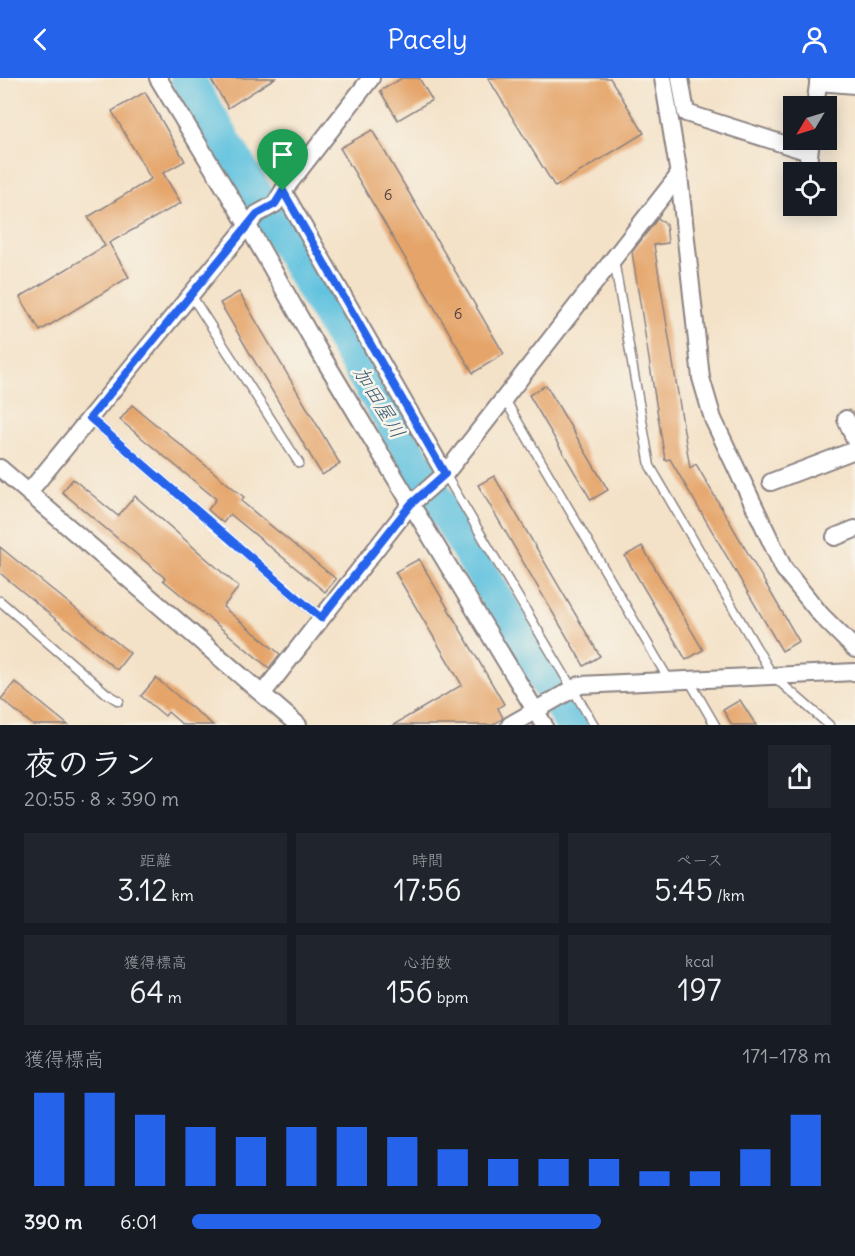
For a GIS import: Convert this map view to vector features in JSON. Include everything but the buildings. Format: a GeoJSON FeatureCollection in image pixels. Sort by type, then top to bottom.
{"type":"FeatureCollection","features":[{"type":"Feature","properties":{"kind":"street"},"geometry":{"type":"LineString","coordinates":[[158,78],[252,220],[316,346],[411,504],[555,699]]}},
{"type":"Feature","properties":{"kind":"street"},"geometry":{"type":"LineString","coordinates":[[29,492],[252,220],[279,197],[371,78]]}},
{"type":"Feature","properties":{"kind":"street"},"geometry":{"type":"LineString","coordinates":[[663,78],[679,175],[701,378],[713,419],[784,568],[821,615],[855,649]]}},
{"type":"Feature","properties":{"kind":"street"},"geometry":{"type":"LineString","coordinates":[[680,78],[687,113],[783,139]]}},
{"type":"Feature","properties":{"kind":"street"},"geometry":{"type":"LineString","coordinates":[[816,96],[818,80],[855,85]]}},
{"type":"Feature","properties":{"kind":"street"},"geometry":{"type":"LineString","coordinates":[[262,693],[411,504],[445,474],[679,175]]}},
{"type":"Feature","properties":{"kind":"street"},"geometry":{"type":"LineString","coordinates":[[279,197],[445,474]]}},
{"type":"Feature","properties":{"kind":"street"},"geometry":{"type":"LineString","coordinates":[[846,419],[855,440]]}},
{"type":"Feature","properties":{"kind":"street"},"geometry":{"type":"LineString","coordinates":[[771,482],[855,450]]}},
{"type":"Feature","properties":{"kind":"street"},"geometry":{"type":"LineString","coordinates":[[0,468],[298,725]]}},
{"type":"Feature","properties":{"kind":"street"},"geometry":{"type":"LineString","coordinates":[[835,537],[855,529]]}},
{"type":"Feature","properties":{"kind":"street"},"geometry":{"type":"LineString","coordinates":[[510,725],[580,685],[855,672]]}},
{"type":"Feature","properties":{"kind":"street"},"geometry":{"type":"LineString","coordinates":[[544,725],[555,699]]}},
{"type":"Feature","properties":{"kind":"lane"},"geometry":{"type":"LineString","coordinates":[[614,259],[650,466],[773,676],[829,725]]}},
{"type":"Feature","properties":{"kind":"lane"},"geometry":{"type":"LineString","coordinates":[[191,295],[299,463]]}},
{"type":"Feature","properties":{"kind":"lane"},"geometry":{"type":"LineString","coordinates":[[504,398],[669,681]]}},
{"type":"Feature","properties":{"kind":"lane"},"geometry":{"type":"LineString","coordinates":[[90,418],[321,618]]}},
{"type":"Feature","properties":{"kind":"lane"},"geometry":{"type":"LineString","coordinates":[[445,474],[555,699],[594,725]]}},
{"type":"Feature","properties":{"kind":"lane"},"geometry":{"type":"LineString","coordinates":[[0,601],[105,693],[119,701]]}},
{"type":"Feature","properties":{"kind":"lane"},"geometry":{"type":"LineString","coordinates":[[689,680],[715,725]]}},
{"type":"Feature","properties":{"kind":"waterway","name":"加田屋川"},"geometry":{"type":"LineString","coordinates":[[187,78],[572,725]]}},
{"type":"Feature","properties":{"kind":"route"},"geometry":{"type":"LineString","coordinates":[[283,191],[445,474],[411,504],[321,618],[90,418],[257,214],[275,204],[283,191]]}}]}
